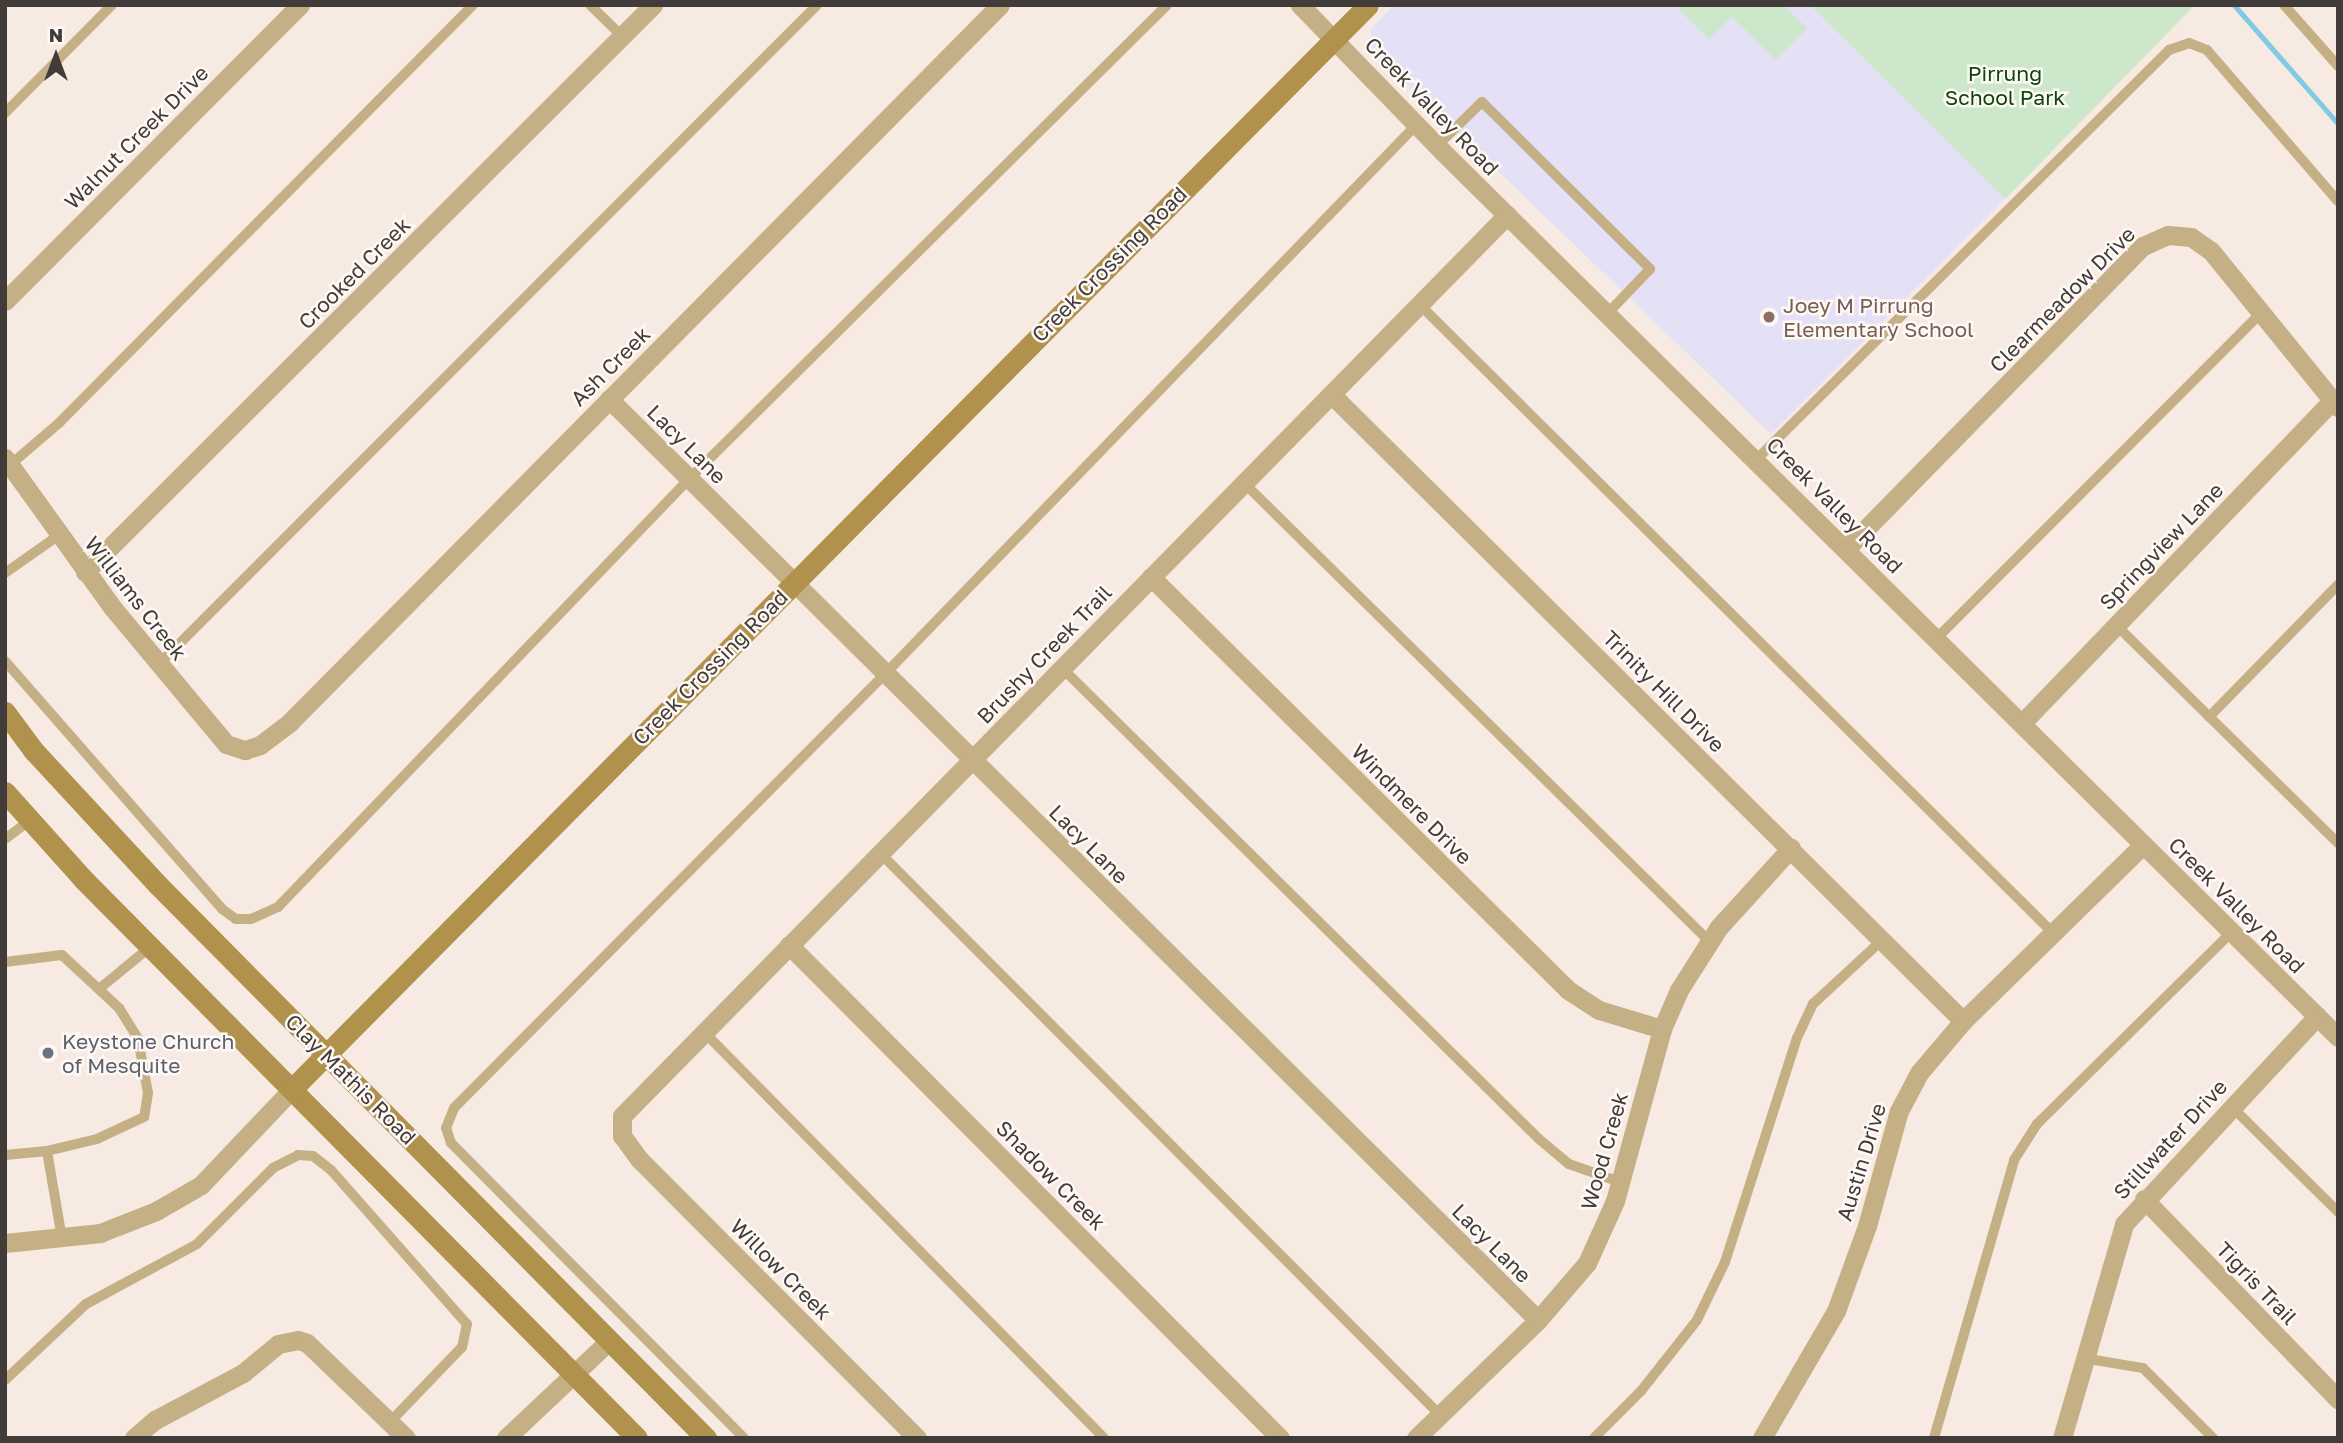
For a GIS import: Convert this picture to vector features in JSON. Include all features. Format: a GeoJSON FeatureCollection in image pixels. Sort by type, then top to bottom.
{"type":"FeatureCollection","features":[{"type":"Feature","properties":{"kind":"main road","name":"Creek Crossing Road"},"geometry":{"type":"LineString","coordinates":[[292,1089],[325,1052],[1368,5]]}},
{"type":"Feature","properties":{"kind":"main road","name":"Clay Mathis Road"},"geometry":{"type":"LineString","coordinates":[[5,712],[33,750],[158,885],[706,1438]]}},
{"type":"Feature","properties":{"kind":"main road"},"geometry":{"type":"LineString","coordinates":[[5,792],[29,821],[151,947],[637,1438]]}},
{"type":"Feature","properties":{"kind":"street","name":"Walnut Creek Drive"},"geometry":{"type":"LineString","coordinates":[[5,301],[300,5]]}},
{"type":"Feature","properties":{"kind":"street","name":"Crooked Creek"},"geometry":{"type":"LineString","coordinates":[[85,572],[653,5]]}},
{"type":"Feature","properties":{"kind":"street","name":"Ash Creek"},"geometry":{"type":"LineString","coordinates":[[245,750],[273,737],[290,722],[1000,5]]}},
{"type":"Feature","properties":{"kind":"street","name":"Creek Valley Road"},"geometry":{"type":"LineString","coordinates":[[1300,5],[1437,146],[2023,722],[2143,845],[2338,1037]]}},
{"type":"Feature","properties":{"kind":"street","name":"Brushy Creek Trail"},"geometry":{"type":"LineString","coordinates":[[621,1129],[627,1107],[1507,215]]}},
{"type":"Feature","properties":{"kind":"street","name":"Clearmeadow Drive"},"geometry":{"type":"LineString","coordinates":[[1846,549],[2156,239],[2182,235],[2202,244],[2335,404]]}},
{"type":"Feature","properties":{"kind":"street","name":"Trinity Hill Drive"},"geometry":{"type":"LineString","coordinates":[[1332,395],[1963,1021]]}},
{"type":"Feature","properties":{"kind":"street","name":"Lacy Lane"},"geometry":{"type":"LineString","coordinates":[[609,399],[1538,1321]]}},
{"type":"Feature","properties":{"kind":"street","name":"Springview Lane"},"geometry":{"type":"LineString","coordinates":[[2023,722],[2335,404]]}},
{"type":"Feature","properties":{"kind":"street","name":"Williams Creek"},"geometry":{"type":"LineString","coordinates":[[7,463],[85,572],[159,664],[226,744],[245,750]]}},
{"type":"Feature","properties":{"kind":"street","name":"Windmere Drive"},"geometry":{"type":"LineString","coordinates":[[1152,577],[1568,990],[1599,1010],[1662,1030]]}},
{"type":"Feature","properties":{"kind":"street","name":"Austin Drive"},"geometry":{"type":"LineString","coordinates":[[1762,1438],[1836,1311],[1867,1226],[1907,1093],[1963,1021],[2143,845]]}},
{"type":"Feature","properties":{"kind":"street","name":"Wood Creek"},"geometry":{"type":"LineString","coordinates":[[1416,1438],[1538,1321],[1587,1264],[1620,1182],[1662,1030],[1689,970],[1709,941],[1791,848]]}},
{"type":"Feature","properties":{"kind":"street","name":"Shadow Creek"},"geometry":{"type":"LineString","coordinates":[[789,945],[1280,1438]]}},
{"type":"Feature","properties":{"kind":"street","name":"Stillwater Drive"},"geometry":{"type":"LineString","coordinates":[[2062,1438],[2083,1357],[2124,1224],[2144,1199],[2317,1016]]}},
{"type":"Feature","properties":{"kind":"street","name":"Creek Crossing Road"},"geometry":{"type":"LineString","coordinates":[[5,1244],[62,1239],[111,1228],[156,1211],[201,1185],[292,1089]]}},
{"type":"Feature","properties":{"kind":"street","name":"Willow Creek"},"geometry":{"type":"LineString","coordinates":[[621,1129],[639,1159],[917,1438]]}},
{"type":"Feature","properties":{"kind":"street","name":"Tigris Trail"},"geometry":{"type":"LineString","coordinates":[[2144,1199],[2338,1399]]}},
{"type":"Feature","properties":{"kind":"street"},"geometry":{"type":"LineString","coordinates":[[134,1438],[155,1420],[221,1387],[288,1340],[307,1343],[406,1438]]}},
{"type":"Feature","properties":{"kind":"street"},"geometry":{"type":"LineString","coordinates":[[506,1438],[609,1341]]}},
{"type":"Feature","properties":{"kind":"lane"},"geometry":{"type":"LineString","coordinates":[[5,113],[112,5]]}},
{"type":"Feature","properties":{"kind":"lane"},"geometry":{"type":"LineString","coordinates":[[7,463],[59,423],[473,5]]}},
{"type":"Feature","properties":{"kind":"lane"},"geometry":{"type":"LineString","coordinates":[[590,5],[622,36]]}},
{"type":"Feature","properties":{"kind":"lane"},"geometry":{"type":"LineString","coordinates":[[159,664],[817,5]]}},
{"type":"Feature","properties":{"kind":"lane"},"geometry":{"type":"LineString","coordinates":[[5,661],[222,909],[236,919],[251,919],[278,907],[689,479],[1167,5]]}},
{"type":"Feature","properties":{"kind":"lane"},"geometry":{"type":"LineString","coordinates":[[2284,5],[2338,66]]}},
{"type":"Feature","properties":{"kind":"lane"},"geometry":{"type":"LineString","coordinates":[[1757,459],[2169,50],[2189,43],[2207,50],[2338,201]]}},
{"type":"Feature","properties":{"kind":"lane"},"geometry":{"type":"LineString","coordinates":[[1437,146],[1482,102],[1650,269],[1608,313]]}},
{"type":"Feature","properties":{"kind":"lane"},"geometry":{"type":"LineString","coordinates":[[744,1438],[451,1143],[446,1128],[454,1108],[885,674],[1417,124]]}},
{"type":"Feature","properties":{"kind":"lane"},"geometry":{"type":"LineString","coordinates":[[1420,305],[2053,933]]}},
{"type":"Feature","properties":{"kind":"lane"},"geometry":{"type":"LineString","coordinates":[[1937,638],[2261,313]]}},
{"type":"Feature","properties":{"kind":"lane"},"geometry":{"type":"LineString","coordinates":[[1244,483],[1709,941]]}},
{"type":"Feature","properties":{"kind":"lane"},"geometry":{"type":"LineString","coordinates":[[5,573],[59,535]]}},
{"type":"Feature","properties":{"kind":"lane"},"geometry":{"type":"LineString","coordinates":[[2210,717],[2338,585]]}},
{"type":"Feature","properties":{"kind":"lane"},"geometry":{"type":"LineString","coordinates":[[2116,625],[2338,843]]}},
{"type":"Feature","properties":{"kind":"lane"},"geometry":{"type":"LineString","coordinates":[[1062,668],[1539,1139],[1569,1164],[1620,1182]]}},
{"type":"Feature","properties":{"kind":"lane"},"geometry":{"type":"LineString","coordinates":[[5,839],[29,821]]}},
{"type":"Feature","properties":{"kind":"lane"},"geometry":{"type":"LineString","coordinates":[[880,853],[1440,1415]]}},
{"type":"Feature","properties":{"kind":"lane"},"geometry":{"type":"LineString","coordinates":[[1934,1438],[2014,1160],[2037,1125],[2232,932]]}},
{"type":"Feature","properties":{"kind":"lane"},"geometry":{"type":"LineString","coordinates":[[1594,1438],[1642,1391],[1697,1321],[1725,1262],[1797,1038],[1813,1004],[1882,940]]}},
{"type":"Feature","properties":{"kind":"lane"},"geometry":{"type":"LineString","coordinates":[[99,989],[151,947]]}},
{"type":"Feature","properties":{"kind":"lane"},"geometry":{"type":"LineString","coordinates":[[5,962],[62,955],[119,1008],[138,1039],[148,1093],[144,1117],[107,1136],[47,1151],[5,1156]]}},
{"type":"Feature","properties":{"kind":"lane"},"geometry":{"type":"LineString","coordinates":[[703,1031],[1104,1438]]}},
{"type":"Feature","properties":{"kind":"lane"},"geometry":{"type":"LineString","coordinates":[[2231,1107],[2338,1212]]}},
{"type":"Feature","properties":{"kind":"lane"},"geometry":{"type":"LineString","coordinates":[[47,1151],[62,1239]]}},
{"type":"Feature","properties":{"kind":"lane"},"geometry":{"type":"LineString","coordinates":[[5,1380],[86,1304],[197,1244],[273,1168],[298,1155],[313,1156],[467,1324],[462,1347],[390,1422]]}},
{"type":"Feature","properties":{"kind":"lane"},"geometry":{"type":"LineString","coordinates":[[2083,1357],[2143,1368],[2213,1438]]}},
{"type":"Feature","properties":{"kind":"shaded area","name":"Joey M Pirrung Elementary School"},"geometry":{"type":"Polygon","coordinates":[[[1394,5],[1810,5],[2005,199],[1771,434],[1372,50],[1371,29],[1394,5]]]}},
{"type":"Feature","properties":{"kind":"green space"},"geometry":{"type":"Polygon","coordinates":[[[1683,5],[1783,5],[1807,28],[1776,60],[1732,17],[1709,39],[1679,10],[1683,5]]]}},
{"type":"Feature","properties":{"kind":"green space","name":"Pirrung School Park"},"geometry":{"type":"Polygon","coordinates":[[[1810,5],[2195,5],[2005,199],[1810,5]]]}},
{"type":"Feature","properties":{"kind":"waterway"},"geometry":{"type":"LineString","coordinates":[[2234,5],[2338,124]]}},
{"type":"Feature","properties":{"kind":"place","name":"Joey M Pirrung Elementary School"},"geometry":{"type":"Point","coordinates":[1769,317]}},
{"type":"Feature","properties":{"kind":"place","name":"Keystone Church of Mesquite"},"geometry":{"type":"Point","coordinates":[48,1053]}}]}
